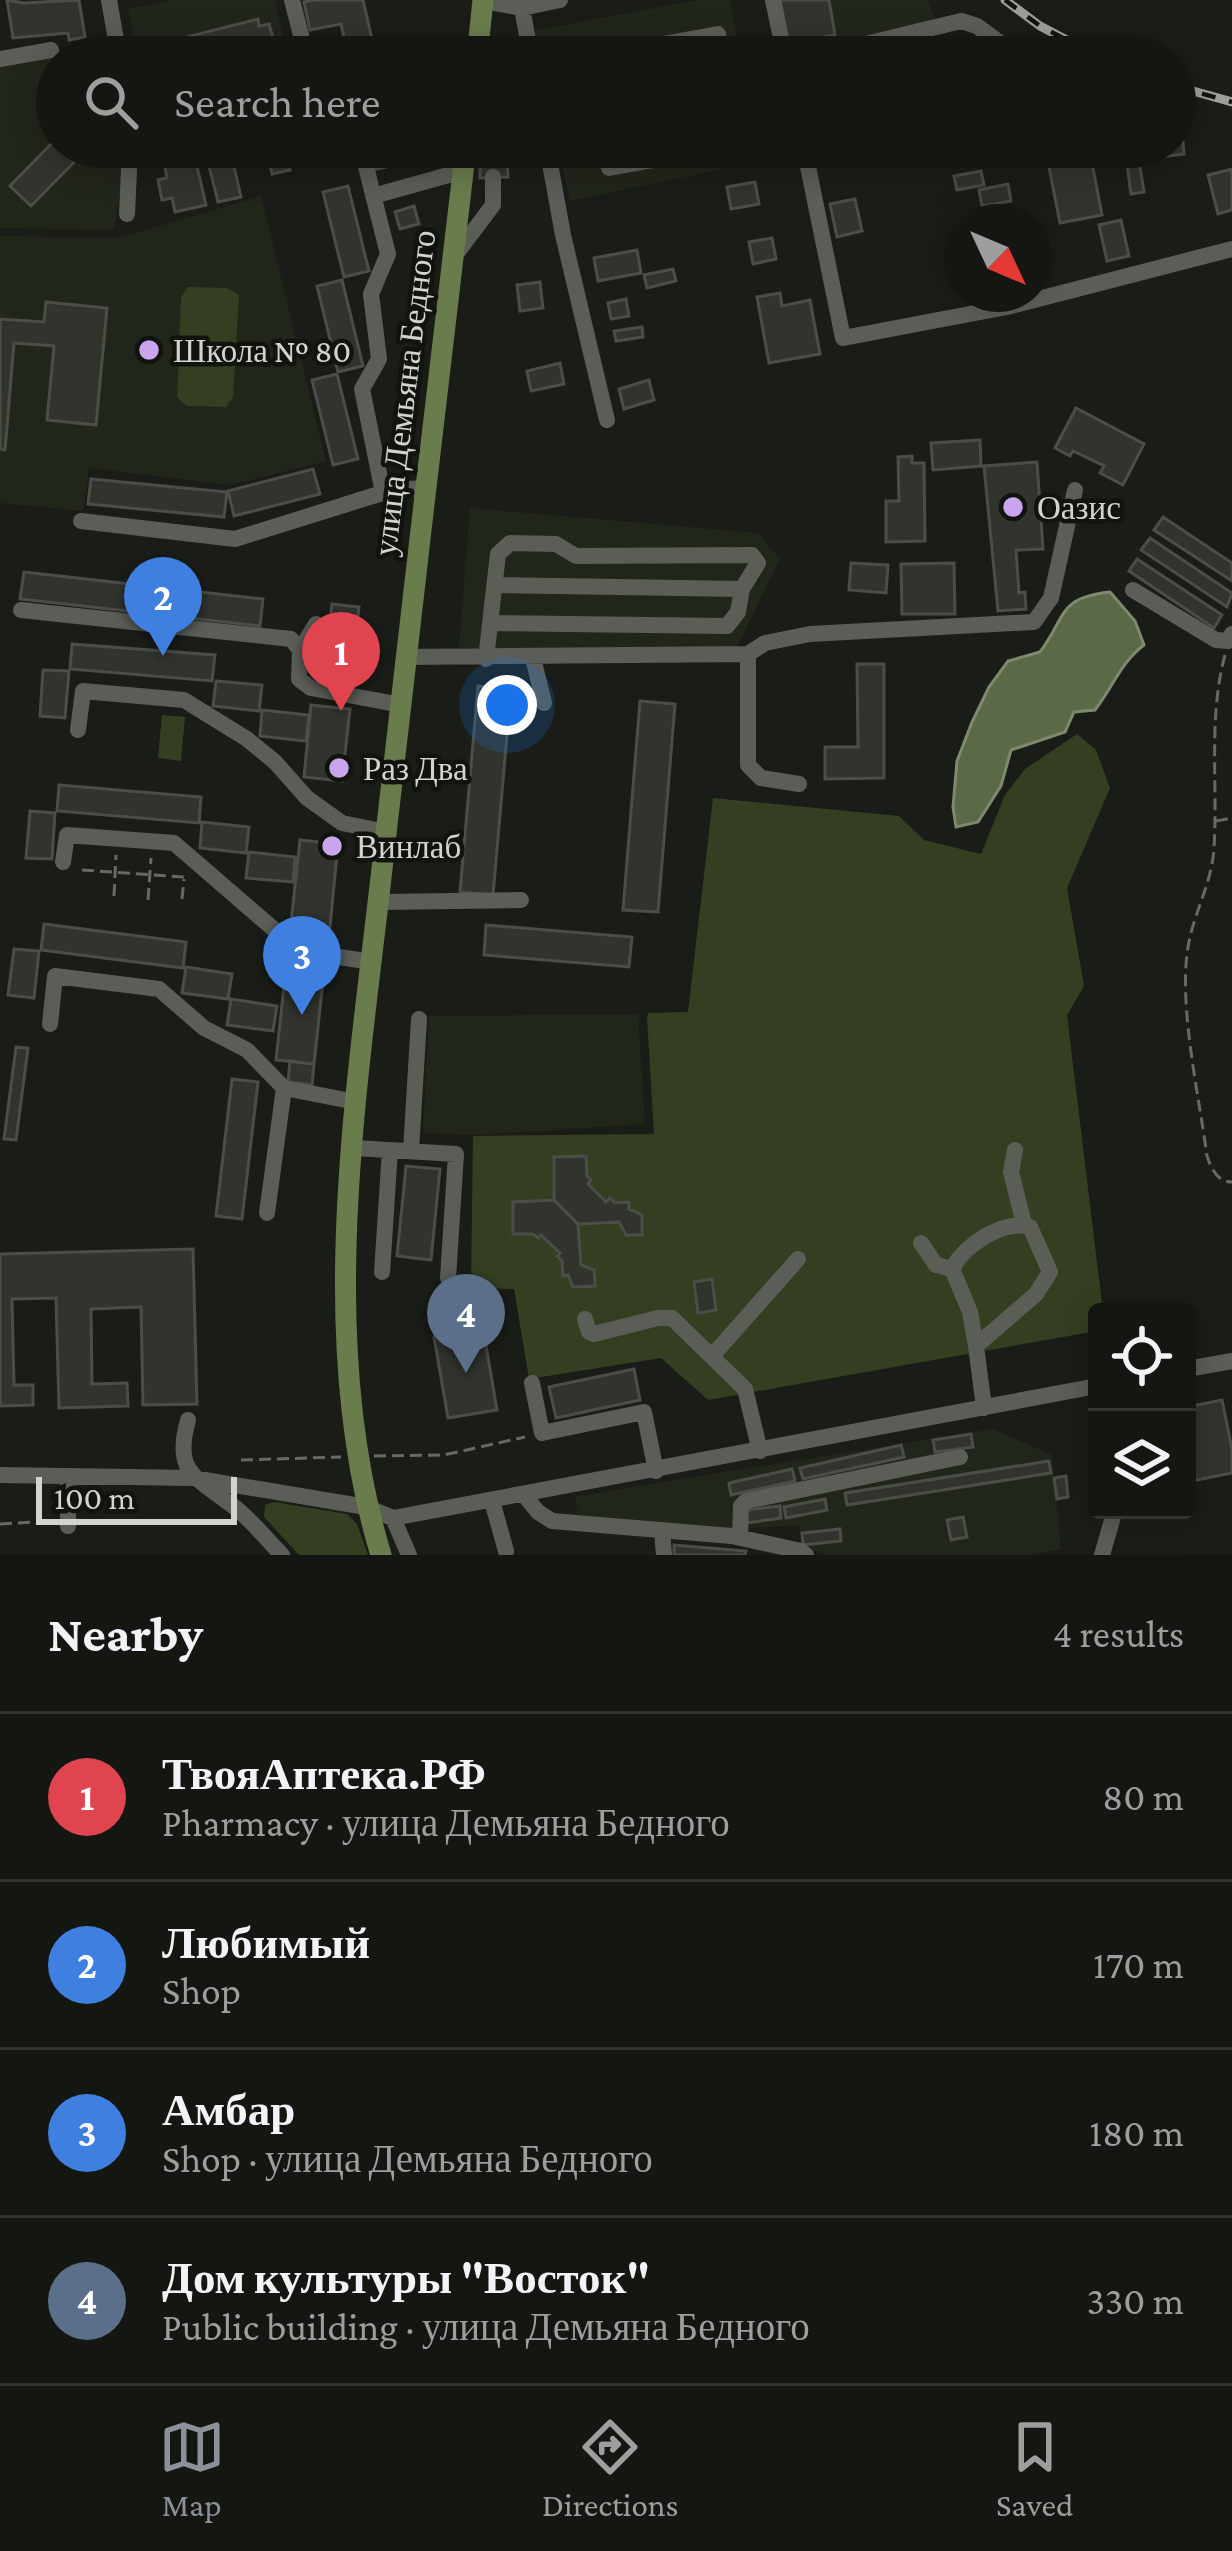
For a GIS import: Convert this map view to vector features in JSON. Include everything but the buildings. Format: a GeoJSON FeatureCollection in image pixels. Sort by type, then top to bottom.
{"type":"FeatureCollection","features":[{"type":"Feature","properties":{"kind":"main road"},"geometry":{"type":"LineString","coordinates":[[479,36],[483,1]]}},
{"type":"Feature","properties":{"kind":"main road","name":"улица Демьяна Бедного"},"geometry":{"type":"LineString","coordinates":[[381,1555],[366,1507],[351,1400],[345,1295],[353,1148],[463,168]]}},
{"type":"Feature","properties":{"kind":"street"},"geometry":{"type":"LineString","coordinates":[[109,0],[115,36]]}},
{"type":"Feature","properties":{"kind":"street"},"geometry":{"type":"LineString","coordinates":[[292,0],[301,36]]}},
{"type":"Feature","properties":{"kind":"street"},"geometry":{"type":"LineString","coordinates":[[483,1],[522,8],[560,0]]}},
{"type":"Feature","properties":{"kind":"street"},"geometry":{"type":"LineString","coordinates":[[773,0],[781,36]]}},
{"type":"Feature","properties":{"kind":"street"},"geometry":{"type":"LineString","coordinates":[[522,8],[525,36]]}},
{"type":"Feature","properties":{"kind":"street"},"geometry":{"type":"LineString","coordinates":[[899,36],[961,21],[991,36]]}},
{"type":"Feature","properties":{"kind":"street"},"geometry":{"type":"LineString","coordinates":[[0,59],[36,53]]}},
{"type":"Feature","properties":{"kind":"street"},"geometry":{"type":"LineString","coordinates":[[128,214],[129,168]]}},
{"type":"Feature","properties":{"kind":"street"},"geometry":{"type":"LineString","coordinates":[[366,168],[388,254],[370,294],[379,358],[362,389],[383,493]]}},
{"type":"Feature","properties":{"kind":"street"},"geometry":{"type":"LineString","coordinates":[[453,259],[493,206],[493,168]]}},
{"type":"Feature","properties":{"kind":"street"},"geometry":{"type":"LineString","coordinates":[[552,168],[607,420]]}},
{"type":"Feature","properties":{"kind":"street"},"geometry":{"type":"LineString","coordinates":[[807,168],[843,338],[1007,307],[1232,249]]}},
{"type":"Feature","properties":{"kind":"street"},"geometry":{"type":"LineString","coordinates":[[373,196],[463,172]]}},
{"type":"Feature","properties":{"kind":"street"},"geometry":{"type":"LineString","coordinates":[[81,521],[235,539],[383,493],[426,488]]}},
{"type":"Feature","properties":{"kind":"street"},"geometry":{"type":"LineString","coordinates":[[405,657],[748,654],[766,643],[810,634],[1034,622],[1051,598],[1075,490]]}},
{"type":"Feature","properties":{"kind":"street"},"geometry":{"type":"LineString","coordinates":[[486,659],[490,623],[495,585],[498,554],[510,543],[556,544],[576,556],[752,555],[758,563],[742,589],[739,611],[727,626],[490,623]]}},
{"type":"Feature","properties":{"kind":"street"},"geometry":{"type":"LineString","coordinates":[[495,585],[742,589]]}},
{"type":"Feature","properties":{"kind":"street"},"geometry":{"type":"LineString","coordinates":[[1133,590],[1216,640],[1230,638]]}},
{"type":"Feature","properties":{"kind":"street"},"geometry":{"type":"LineString","coordinates":[[21,610],[291,639],[300,650]]}},
{"type":"Feature","properties":{"kind":"street"},"geometry":{"type":"LineString","coordinates":[[316,624],[300,650],[299,679],[310,688],[401,705]]}},
{"type":"Feature","properties":{"kind":"street"},"geometry":{"type":"LineString","coordinates":[[748,654],[748,765],[761,778],[799,784]]}},
{"type":"Feature","properties":{"kind":"street"},"geometry":{"type":"LineString","coordinates":[[532,658],[544,703]]}},
{"type":"Feature","properties":{"kind":"street"},"geometry":{"type":"LineString","coordinates":[[78,730],[82,691],[184,700],[247,740],[275,762],[307,798],[342,823],[386,832]]}},
{"type":"Feature","properties":{"kind":"street"},"geometry":{"type":"LineString","coordinates":[[63,862],[67,835],[174,843],[299,951],[372,962]]}},
{"type":"Feature","properties":{"kind":"street"},"geometry":{"type":"LineString","coordinates":[[379,902],[520,900]]}},
{"type":"Feature","properties":{"kind":"street"},"geometry":{"type":"LineString","coordinates":[[50,1024],[55,976],[159,989],[204,1028],[247,1050],[284,1088],[356,1102]]}},
{"type":"Feature","properties":{"kind":"street"},"geometry":{"type":"LineString","coordinates":[[410,1151],[419,1019]]}},
{"type":"Feature","properties":{"kind":"street"},"geometry":{"type":"LineString","coordinates":[[267,1213],[284,1088]]}},
{"type":"Feature","properties":{"kind":"street"},"geometry":{"type":"LineString","coordinates":[[353,1148],[456,1154],[448,1278]]}},
{"type":"Feature","properties":{"kind":"street"},"geometry":{"type":"LineString","coordinates":[[382,1272],[390,1150]]}},
{"type":"Feature","properties":{"kind":"street"},"geometry":{"type":"LineString","coordinates":[[976,1346],[1036,1294],[1050,1272],[1034,1233],[1024,1225],[1011,1172],[1016,1150]]}},
{"type":"Feature","properties":{"kind":"street"},"geometry":{"type":"LineString","coordinates":[[952,1269],[966,1250],[991,1234],[1024,1225]]}},
{"type":"Feature","properties":{"kind":"street"},"geometry":{"type":"LineString","coordinates":[[921,1243],[936,1265],[952,1269]]}},
{"type":"Feature","properties":{"kind":"street"},"geometry":{"type":"LineString","coordinates":[[712,1356],[798,1259]]}},
{"type":"Feature","properties":{"kind":"street"},"geometry":{"type":"LineString","coordinates":[[952,1269],[970,1312],[984,1408]]}},
{"type":"Feature","properties":{"kind":"street"},"geometry":{"type":"LineString","coordinates":[[585,1319],[589,1333],[595,1334],[672,1318],[746,1389],[760,1451]]}},
{"type":"Feature","properties":{"kind":"street"},"geometry":{"type":"LineString","coordinates":[[1196,1367],[1232,1360]]}},
{"type":"Feature","properties":{"kind":"street"},"geometry":{"type":"LineString","coordinates":[[532,1383],[542,1433],[644,1412],[656,1471]]}},
{"type":"Feature","properties":{"kind":"street"},"geometry":{"type":"LineString","coordinates":[[0,1474],[193,1478],[366,1507],[393,1518],[1088,1390]]}},
{"type":"Feature","properties":{"kind":"street"},"geometry":{"type":"LineString","coordinates":[[188,1420],[181,1445],[193,1478],[237,1509],[282,1555]]}},
{"type":"Feature","properties":{"kind":"street"},"geometry":{"type":"LineString","coordinates":[[740,1538],[741,1506],[746,1501],[960,1457]]}},
{"type":"Feature","properties":{"kind":"street"},"geometry":{"type":"LineString","coordinates":[[65,1523],[68,1476]]}},
{"type":"Feature","properties":{"kind":"street"},"geometry":{"type":"LineString","coordinates":[[525,1496],[552,1521],[740,1538],[806,1555]]}},
{"type":"Feature","properties":{"kind":"street"},"geometry":{"type":"LineString","coordinates":[[492,1502],[506,1551]]}},
{"type":"Feature","properties":{"kind":"street"},"geometry":{"type":"LineString","coordinates":[[393,1518],[409,1555]]}},
{"type":"Feature","properties":{"kind":"street"},"geometry":{"type":"LineString","coordinates":[[1102,1555],[1112,1519]]}},
{"type":"Feature","properties":{"kind":"street"},"geometry":{"type":"LineString","coordinates":[[662,1531],[664,1555]]}},
{"type":"Feature","properties":{"kind":"path"},"geometry":{"type":"LineString","coordinates":[[1230,638],[1219,683],[1214,852],[1208,886],[1191,932],[1186,986],[1207,1156],[1212,1171],[1232,1182]]}},
{"type":"Feature","properties":{"kind":"path"},"geometry":{"type":"LineString","coordinates":[[1215,821],[1232,818]]}},
{"type":"Feature","properties":{"kind":"path"},"geometry":{"type":"LineString","coordinates":[[114,896],[117,848]]}},
{"type":"Feature","properties":{"kind":"path"},"geometry":{"type":"LineString","coordinates":[[148,900],[151,850]]}},
{"type":"Feature","properties":{"kind":"path"},"geometry":{"type":"LineString","coordinates":[[82,870],[184,874],[182,899]]}},
{"type":"Feature","properties":{"kind":"path"},"geometry":{"type":"LineString","coordinates":[[444,1455],[542,1433]]}},
{"type":"Feature","properties":{"kind":"path"},"geometry":{"type":"LineString","coordinates":[[0,1524],[65,1523]]}},
{"type":"Feature","properties":{"kind":"shaded area"},"geometry":{"type":"Polygon","coordinates":[[[172,0],[275,0],[283,36],[134,36],[128,9],[172,0]]]}},
{"type":"Feature","properties":{"kind":"shaded area"},"geometry":{"type":"Polygon","coordinates":[[[698,0],[730,0],[737,36],[533,36],[532,31],[698,0]]]}},
{"type":"Feature","properties":{"kind":"shaded area"},"geometry":{"type":"Polygon","coordinates":[[[779,0],[928,0],[937,23],[882,36],[787,36],[779,0]]]}},
{"type":"Feature","properties":{"kind":"shaded area"},"geometry":{"type":"Polygon","coordinates":[[[36,58],[36,168],[124,168],[114,230],[0,228],[0,63],[36,58]]]}},
{"type":"Feature","properties":{"kind":"shaded area"},"geometry":{"type":"Polygon","coordinates":[[[563,168],[727,168],[570,201],[563,168]]]}},
{"type":"Feature","properties":{"kind":"shaded area","name":"Школа № 80"},"geometry":{"type":"Polygon","coordinates":[[[261,196],[326,461],[230,485],[89,468],[83,511],[0,503],[0,236],[119,238],[261,196]]]}},
{"type":"Feature","properties":{"kind":"shaded area"},"geometry":{"type":"Polygon","coordinates":[[[188,287],[227,288],[239,295],[233,397],[226,407],[187,406],[177,397],[181,298],[188,287]]]}},
{"type":"Feature","properties":{"kind":"shaded area"},"geometry":{"type":"Polygon","coordinates":[[[470,508],[758,533],[780,559],[736,649],[459,648],[470,508]]]}},
{"type":"Feature","properties":{"kind":"shaded area"},"geometry":{"type":"Polygon","coordinates":[[[1110,592],[1135,621],[1144,645],[1095,710],[1074,712],[1065,732],[1011,750],[1001,786],[978,822],[956,827],[957,761],[989,687],[1008,661],[1040,652],[1072,604],[1110,592]]]}},
{"type":"Feature","properties":{"kind":"shaded area"},"geometry":{"type":"Polygon","coordinates":[[[162,715],[185,717],[181,761],[158,758],[162,715]]]}},
{"type":"Feature","properties":{"kind":"shaded area"},"geometry":{"type":"Polygon","coordinates":[[[1077,734],[1096,750],[1110,788],[1067,888],[1084,986],[1067,1015],[1102,1303],[1088,1303],[1088,1333],[708,1400],[661,1358],[529,1379],[514,1289],[471,1288],[473,1136],[654,1134],[647,1017],[648,1013],[688,1012],[713,798],[899,816],[924,840],[981,854],[1005,795],[1025,769],[1077,734]]]}},
{"type":"Feature","properties":{"kind":"shaded area"},"geometry":{"type":"Polygon","coordinates":[[[638,1014],[645,1124],[476,1135],[423,1133],[429,1016],[638,1014]]]}},
{"type":"Feature","properties":{"kind":"shaded area"},"geometry":{"type":"Polygon","coordinates":[[[993,1429],[1052,1455],[1061,1549],[1027,1555],[826,1555],[804,1547],[798,1525],[734,1529],[577,1521],[576,1496],[993,1429]]]}},
{"type":"Feature","properties":{"kind":"shaded area"},"geometry":{"type":"Polygon","coordinates":[[[274,1502],[347,1514],[357,1524],[368,1555],[299,1555],[264,1517],[265,1505],[274,1502]]]}},
{"type":"Feature","properties":{"kind":"railway"},"geometry":{"type":"LineString","coordinates":[[1005,0],[1059,36]]}},
{"type":"Feature","properties":{"kind":"railway"},"geometry":{"type":"LineString","coordinates":[[1196,92],[1232,102]]}},
{"type":"Feature","properties":{"kind":"place","name":"Школа № 80"},"geometry":{"type":"Point","coordinates":[149,350]}},
{"type":"Feature","properties":{"kind":"place","name":"Оазис"},"geometry":{"type":"Point","coordinates":[1013,507]}},
{"type":"Feature","properties":{"kind":"place","name":"Любимый"},"geometry":{"type":"Point","coordinates":[163,656]}},
{"type":"Feature","properties":{"kind":"place","name":"ТвояАптека.РФ"},"geometry":{"type":"Point","coordinates":[341,711]}},
{"type":"Feature","properties":{"kind":"place","name":"Раз Два"},"geometry":{"type":"Point","coordinates":[339,768]}},
{"type":"Feature","properties":{"kind":"place","name":"Винлаб"},"geometry":{"type":"Point","coordinates":[332,846]}},
{"type":"Feature","properties":{"kind":"place","name":"Амбар"},"geometry":{"type":"Point","coordinates":[302,1015]}},
{"type":"Feature","properties":{"kind":"place","name":"Дом культуры \"Восток\""},"geometry":{"type":"Point","coordinates":[466,1373]}}]}
